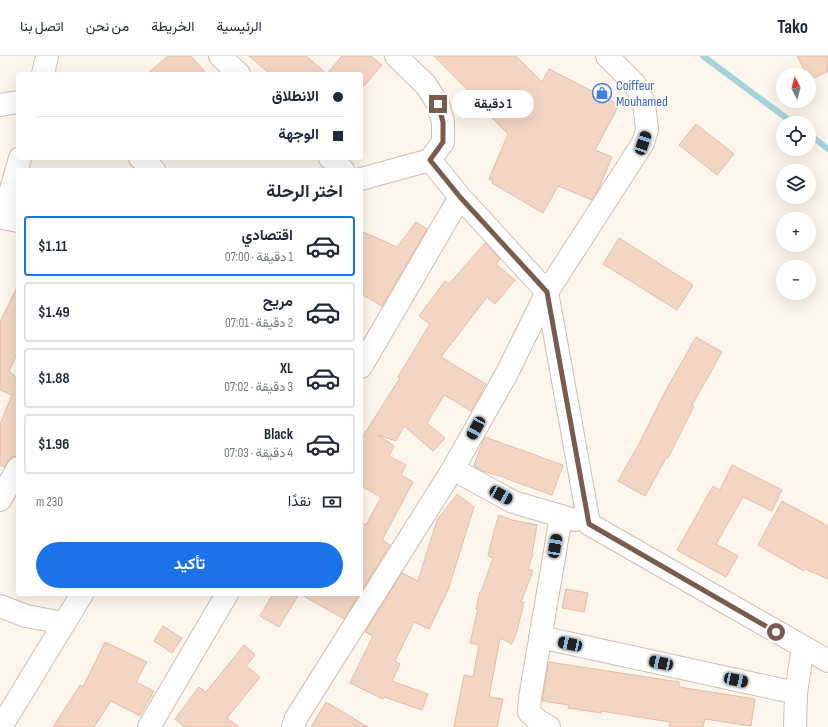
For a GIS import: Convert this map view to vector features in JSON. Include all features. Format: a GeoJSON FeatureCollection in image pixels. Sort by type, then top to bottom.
{"type":"FeatureCollection","features":[{"type":"Feature","properties":{"kind":"street"},"geometry":{"type":"LineString","coordinates":[[43,72],[47,56]]}},
{"type":"Feature","properties":{"kind":"street"},"geometry":{"type":"LineString","coordinates":[[220,56],[237,72]]}},
{"type":"Feature","properties":{"kind":"street"},"geometry":{"type":"LineString","coordinates":[[363,178],[430,160],[443,142],[443,122],[438,104],[426,85],[396,56]]}},
{"type":"Feature","properties":{"kind":"street"},"geometry":{"type":"LineString","coordinates":[[293,727],[296,718],[453,469],[507,373],[547,292],[643,143],[647,130],[644,103],[634,83],[606,56]]}},
{"type":"Feature","properties":{"kind":"street"},"geometry":{"type":"LineString","coordinates":[[0,105],[16,102]]}},
{"type":"Feature","properties":{"kind":"street"},"geometry":{"type":"LineString","coordinates":[[142,160],[152,168]]}},
{"type":"Feature","properties":{"kind":"street"},"geometry":{"type":"LineString","coordinates":[[332,160],[340,168]]}},
{"type":"Feature","properties":{"kind":"street"},"geometry":{"type":"LineString","coordinates":[[430,160],[460,197],[547,292],[589,524]]}},
{"type":"Feature","properties":{"kind":"street"},"geometry":{"type":"LineString","coordinates":[[5,221],[16,175]]}},
{"type":"Feature","properties":{"kind":"street"},"geometry":{"type":"LineString","coordinates":[[363,363],[460,197]]}},
{"type":"Feature","properties":{"kind":"street"},"geometry":{"type":"LineString","coordinates":[[453,469],[512,502],[589,524],[828,661]]}},
{"type":"Feature","properties":{"kind":"street"},"geometry":{"type":"LineString","coordinates":[[0,500],[16,472]]}},
{"type":"Feature","properties":{"kind":"street"},"geometry":{"type":"LineString","coordinates":[[549,727],[538,721],[529,712],[560,516]]}},
{"type":"Feature","properties":{"kind":"street"},"geometry":{"type":"LineString","coordinates":[[1,727],[81,596]]}},
{"type":"Feature","properties":{"kind":"street"},"geometry":{"type":"LineString","coordinates":[[149,727],[226,596]]}},
{"type":"Feature","properties":{"kind":"street"},"geometry":{"type":"LineString","coordinates":[[0,606],[26,616],[64,623]]}},
{"type":"Feature","properties":{"kind":"street"},"geometry":{"type":"LineString","coordinates":[[540,637],[796,693]]}},
{"type":"Feature","properties":{"kind":"street"},"geometry":{"type":"LineString","coordinates":[[795,727],[796,693],[803,647]]}},
{"type":"Feature","properties":{"kind":"building"},"geometry":{"type":"Polygon","coordinates":[[[168,56],[191,56],[205,72],[149,72],[168,56]]]}},
{"type":"Feature","properties":{"kind":"building"},"geometry":{"type":"Polygon","coordinates":[[[249,56],[306,56],[325,72],[268,72],[249,56]]]}},
{"type":"Feature","properties":{"kind":"building"},"geometry":{"type":"Polygon","coordinates":[[[342,56],[371,56],[382,65],[363,87],[363,72],[329,72],[342,56]]]}},
{"type":"Feature","properties":{"kind":"building"},"geometry":{"type":"Polygon","coordinates":[[[434,56],[516,56],[542,82],[549,69],[619,105],[595,150],[612,157],[599,188],[592,200],[558,186],[543,213],[492,183],[493,181],[489,179],[508,134],[466,92],[468,90],[434,56]]]}},
{"type":"Feature","properties":{"kind":"building"},"geometry":{"type":"Polygon","coordinates":[[[797,56],[828,56],[828,71],[816,77],[816,68],[803,68],[797,56]]]}},
{"type":"Feature","properties":{"kind":"building"},"geometry":{"type":"Polygon","coordinates":[[[696,124],[734,154],[717,175],[679,145],[696,124]]]}},
{"type":"Feature","properties":{"kind":"building"},"geometry":{"type":"Polygon","coordinates":[[[416,222],[427,229],[382,306],[363,295],[363,232],[397,247],[416,222]]]}},
{"type":"Feature","properties":{"kind":"building"},"geometry":{"type":"Polygon","coordinates":[[[619,238],[693,285],[677,310],[603,264],[619,238]]]}},
{"type":"Feature","properties":{"kind":"building"},"geometry":{"type":"Polygon","coordinates":[[[485,243],[500,259],[496,264],[515,280],[495,304],[487,297],[441,357],[486,384],[471,411],[444,395],[427,423],[445,438],[433,451],[404,426],[396,441],[378,435],[394,446],[389,456],[406,465],[401,475],[413,482],[382,540],[390,545],[363,588],[363,523],[366,525],[381,497],[363,487],[363,436],[400,378],[398,377],[430,324],[419,316],[445,281],[449,284],[485,243]]]}},
{"type":"Feature","properties":{"kind":"building"},"geometry":{"type":"Polygon","coordinates":[[[16,289],[16,356],[9,371],[16,377],[16,456],[11,457],[4,467],[0,465],[0,424],[12,395],[0,390],[0,322],[16,289]]]}},
{"type":"Feature","properties":{"kind":"building"},"geometry":{"type":"Polygon","coordinates":[[[696,337],[722,352],[692,405],[694,406],[668,458],[666,458],[645,496],[618,481],[696,337]]]}},
{"type":"Feature","properties":{"kind":"building"},"geometry":{"type":"Polygon","coordinates":[[[485,437],[563,465],[552,495],[507,478],[482,471],[474,466],[485,437]]]}},
{"type":"Feature","properties":{"kind":"building"},"geometry":{"type":"Polygon","coordinates":[[[732,465],[782,490],[772,511],[743,497],[716,544],[738,556],[726,577],[677,550],[713,486],[720,490],[732,465]]]}},
{"type":"Feature","properties":{"kind":"building"},"geometry":{"type":"Polygon","coordinates":[[[457,494],[474,507],[448,590],[429,629],[414,622],[395,661],[400,664],[392,681],[428,694],[422,710],[384,697],[383,699],[350,683],[373,636],[365,632],[402,573],[418,581],[437,520],[457,494]]]}},
{"type":"Feature","properties":{"kind":"building"},"geometry":{"type":"Polygon","coordinates":[[[782,501],[828,526],[828,579],[805,569],[804,571],[758,545],[782,501]]]}},
{"type":"Feature","properties":{"kind":"building"},"geometry":{"type":"Polygon","coordinates":[[[499,515],[512,520],[537,525],[533,554],[528,569],[533,571],[521,602],[524,602],[517,631],[512,644],[500,638],[489,697],[503,699],[497,727],[454,727],[464,675],[473,677],[479,645],[470,643],[478,609],[476,609],[480,592],[493,558],[488,556],[499,515]]]}},
{"type":"Feature","properties":{"kind":"building"},"geometry":{"type":"Polygon","coordinates":[[[566,589],[588,593],[584,612],[562,608],[566,589]]]}},
{"type":"Feature","properties":{"kind":"building"},"geometry":{"type":"Polygon","coordinates":[[[272,596],[298,596],[279,627],[260,616],[272,596]]]}},
{"type":"Feature","properties":{"kind":"building"},"geometry":{"type":"Polygon","coordinates":[[[304,596],[358,596],[344,619],[304,596]]]}},
{"type":"Feature","properties":{"kind":"building"},"geometry":{"type":"Polygon","coordinates":[[[163,626],[182,638],[172,653],[154,641],[163,626]]]}},
{"type":"Feature","properties":{"kind":"building"},"geometry":{"type":"Polygon","coordinates":[[[105,642],[147,662],[136,682],[154,691],[140,716],[111,701],[94,727],[53,727],[80,685],[83,687],[105,642]]]}},
{"type":"Feature","properties":{"kind":"building"},"geometry":{"type":"Polygon","coordinates":[[[244,645],[255,655],[246,666],[260,677],[227,718],[239,727],[185,727],[175,719],[199,687],[206,692],[244,645]]]}},
{"type":"Feature","properties":{"kind":"building"},"geometry":{"type":"Polygon","coordinates":[[[549,662],[679,682],[679,687],[755,699],[751,726],[705,719],[703,727],[669,727],[670,722],[601,711],[601,713],[568,708],[569,705],[542,701],[549,662]]]}},
{"type":"Feature","properties":{"kind":"building"},"geometry":{"type":"Polygon","coordinates":[[[326,702],[368,727],[311,727],[326,702]]]}},
{"type":"Feature","properties":{"kind":"waterway"},"geometry":{"type":"LineString","coordinates":[[703,56],[784,116]]}},
{"type":"Feature","properties":{"kind":"waterway"},"geometry":{"type":"LineString","coordinates":[[816,140],[828,149]]}},
{"type":"Feature","properties":{"kind":"place","name":"Coiffeur Mouhamed"},"geometry":{"type":"Point","coordinates":[602,93]}},
{"type":"Feature","properties":{"kind":"route"},"geometry":{"type":"LineString","coordinates":[[438,104],[443,122],[443,142],[430,160],[460,197],[547,292],[589,524],[776,632]]}}]}
